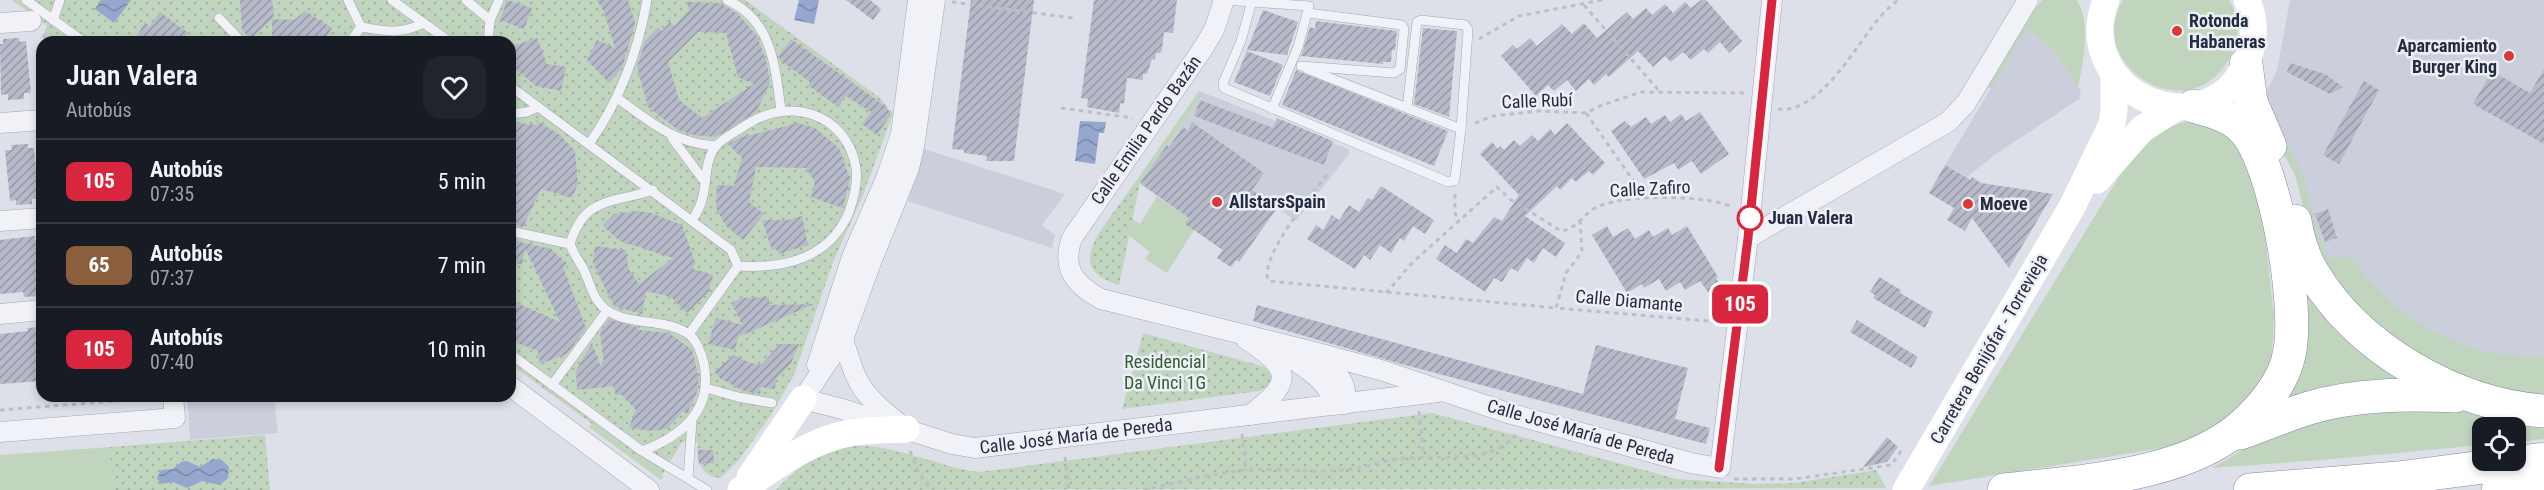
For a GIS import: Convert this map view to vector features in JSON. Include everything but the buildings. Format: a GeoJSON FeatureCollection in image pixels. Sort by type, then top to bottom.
{"type":"FeatureCollection","features":[{"type":"Feature","properties":{"kind":"highway"},"geometry":{"type":"LineString","coordinates":[[2246,64],[2251,102],[2283,177],[2298,238],[2312,272],[2348,316],[2394,356],[2422,374],[2469,397],[2503,406],[2544,411]]}},
{"type":"Feature","properties":{"kind":"highway"},"geometry":{"type":"LineString","coordinates":[[2184,107],[2213,111],[2235,123],[2245,131],[2257,151],[2276,210],[2292,314],[2289,357],[2271,395],[2226,438]]}},
{"type":"Feature","properties":{"kind":"highway"},"geometry":{"type":"LineString","coordinates":[[2004,490],[2121,474],[2173,462],[2202,451],[2226,438],[2309,408],[2338,401],[2410,394],[2469,397]]}},
{"type":"Feature","properties":{"kind":"highway"},"geometry":{"type":"LineString","coordinates":[[2250,490],[2398,478],[2544,459]]}},
{"type":"Feature","properties":{"kind":"highway"},"geometry":{"type":"LineString","coordinates":[[2498,490],[2544,483]]}},
{"type":"Feature","properties":{"kind":"main road"},"geometry":{"type":"LineString","coordinates":[[2246,64],[2254,33],[2248,2]]}},
{"type":"Feature","properties":{"kind":"main road"},"geometry":{"type":"LineString","coordinates":[[2101,4],[2101,43],[2114,75],[2141,99],[2157,105],[2184,107]]}},
{"type":"Feature","properties":{"kind":"main road","name":"Carretera Benijófar - Torrevieja"},"geometry":{"type":"LineString","coordinates":[[2072,207],[2142,129],[2184,107],[2209,100],[2224,91],[2237,79],[2246,64]]}},
{"type":"Feature","properties":{"kind":"main road","name":"Carretera Benijófar - Torrevieja"},"geometry":{"type":"LineString","coordinates":[[1906,490],[2072,207],[2112,124],[2115,101],[2114,75]]}},
{"type":"Feature","properties":{"kind":"main road"},"geometry":{"type":"LineString","coordinates":[[741,490],[803,399]]}},
{"type":"Feature","properties":{"kind":"main road"},"geometry":{"type":"LineString","coordinates":[[741,490],[800,451],[825,440],[851,433],[908,440]]}},
{"type":"Feature","properties":{"kind":"street"},"geometry":{"type":"LineString","coordinates":[[803,399],[824,350],[852,257],[887,176],[901,134],[918,0]]}},
{"type":"Feature","properties":{"kind":"street","name":"Calle Emilia Pardo Bazán"},"geometry":{"type":"LineString","coordinates":[[1068,259],[1068,248],[1076,231],[1202,50],[1214,30],[1224,0]]}},
{"type":"Feature","properties":{"kind":"street"},"geometry":{"type":"LineString","coordinates":[[1726,474],[1772,0]]}},
{"type":"Feature","properties":{"kind":"street"},"geometry":{"type":"LineString","coordinates":[[1748,238],[1948,122],[1966,103],[2028,0]]}},
{"type":"Feature","properties":{"kind":"street"},"geometry":{"type":"LineString","coordinates":[[803,399],[843,339],[909,168],[941,1]]}},
{"type":"Feature","properties":{"kind":"street"},"geometry":{"type":"LineString","coordinates":[[0,23],[32,21]]}},
{"type":"Feature","properties":{"kind":"street"},"geometry":{"type":"LineString","coordinates":[[0,123],[36,120]]}},
{"type":"Feature","properties":{"kind":"street"},"geometry":{"type":"LineString","coordinates":[[0,221],[36,218]]}},
{"type":"Feature","properties":{"kind":"street","name":"Calle José María de Pereda"},"geometry":{"type":"LineString","coordinates":[[1068,259],[1076,282],[1086,291],[1101,299],[1314,352],[1565,429],[1726,474]]}},
{"type":"Feature","properties":{"kind":"street"},"geometry":{"type":"LineString","coordinates":[[0,314],[36,311]]}},
{"type":"Feature","properties":{"kind":"street","name":"Calle José María de Pereda"},"geometry":{"type":"LineString","coordinates":[[1243,334],[1308,370],[1339,404]]}},
{"type":"Feature","properties":{"kind":"street","name":"Calle José María de Pereda"},"geometry":{"type":"LineString","coordinates":[[1243,334],[1267,354],[1282,374],[1276,394],[1250,415]]}},
{"type":"Feature","properties":{"kind":"street","name":"Calle José María de Pereda"},"geometry":{"type":"LineString","coordinates":[[843,339],[861,389],[908,440]]}},
{"type":"Feature","properties":{"kind":"street","name":"Calle José María de Pereda"},"geometry":{"type":"LineString","coordinates":[[1314,352],[1333,369],[1343,384],[1346,398],[1339,404]]}},
{"type":"Feature","properties":{"kind":"street"},"geometry":{"type":"LineString","coordinates":[[516,390],[649,490]]}},
{"type":"Feature","properties":{"kind":"street","name":"Calle José María de Pereda"},"geometry":{"type":"LineString","coordinates":[[803,399],[908,440],[975,448],[1444,392]]}},
{"type":"Feature","properties":{"kind":"street"},"geometry":{"type":"LineString","coordinates":[[0,432],[175,418],[174,402]]}},
{"type":"Feature","properties":{"kind":"lane"},"geometry":{"type":"LineString","coordinates":[[26,0],[76,36]]}},
{"type":"Feature","properties":{"kind":"lane"},"geometry":{"type":"LineString","coordinates":[[53,20],[60,0]]}},
{"type":"Feature","properties":{"kind":"lane"},"geometry":{"type":"LineString","coordinates":[[348,0],[361,27]]}},
{"type":"Feature","properties":{"kind":"lane"},"geometry":{"type":"LineString","coordinates":[[392,0],[442,36]]}},
{"type":"Feature","properties":{"kind":"lane"},"geometry":{"type":"LineString","coordinates":[[466,0],[490,20]]}},
{"type":"Feature","properties":{"kind":"lane"},"geometry":{"type":"LineString","coordinates":[[489,36],[490,20],[499,0]]}},
{"type":"Feature","properties":{"kind":"lane"},"geometry":{"type":"LineString","coordinates":[[589,144],[618,98],[637,50],[647,0]]}},
{"type":"Feature","properties":{"kind":"lane"},"geometry":{"type":"LineString","coordinates":[[728,0],[753,18],[767,38],[774,62],[781,110]]}},
{"type":"Feature","properties":{"kind":"lane"},"geometry":{"type":"LineString","coordinates":[[1224,0],[1309,6],[1291,63],[1272,109]]}},
{"type":"Feature","properties":{"kind":"lane"},"geometry":{"type":"LineString","coordinates":[[1252,1],[1241,41],[1223,86],[1226,90],[1448,182],[1454,181],[1466,127],[1468,30],[1465,25],[1421,20],[1417,22],[1407,108]]}},
{"type":"Feature","properties":{"kind":"lane"},"geometry":{"type":"LineString","coordinates":[[1301,66],[1394,73],[1400,69],[1404,29],[1402,25],[1308,13]]}},
{"type":"Feature","properties":{"kind":"lane"},"geometry":{"type":"LineString","coordinates":[[219,18],[236,36]]}},
{"type":"Feature","properties":{"kind":"lane"},"geometry":{"type":"LineString","coordinates":[[361,27],[396,33],[424,23]]}},
{"type":"Feature","properties":{"kind":"lane"},"geometry":{"type":"LineString","coordinates":[[354,36],[361,27]]}},
{"type":"Feature","properties":{"kind":"lane"},"geometry":{"type":"LineString","coordinates":[[1291,63],[1407,108],[1466,127]]}},
{"type":"Feature","properties":{"kind":"lane"},"geometry":{"type":"LineString","coordinates":[[516,90],[726,244],[737,258],[738,266],[689,334]]}},
{"type":"Feature","properties":{"kind":"lane"},"geometry":{"type":"LineString","coordinates":[[618,98],[668,135],[685,152],[705,182]]}},
{"type":"Feature","properties":{"kind":"lane"},"geometry":{"type":"LineString","coordinates":[[516,113],[527,112],[538,106]]}},
{"type":"Feature","properties":{"kind":"lane"},"geometry":{"type":"LineString","coordinates":[[693,219],[702,202],[707,168],[716,146],[757,117],[781,110],[801,111],[819,117],[840,133],[850,150],[856,169],[854,194],[838,233],[819,251],[780,265],[738,266]]}},
{"type":"Feature","properties":{"kind":"lane"},"geometry":{"type":"LineString","coordinates":[[668,135],[687,142],[716,146]]}},
{"type":"Feature","properties":{"kind":"lane"},"geometry":{"type":"LineString","coordinates":[[642,451],[670,439],[692,421],[703,401],[706,388],[704,360],[689,334],[675,327],[628,319],[607,310],[594,297],[570,244],[578,223],[593,207],[607,200],[637,196],[653,190]]}},
{"type":"Feature","properties":{"kind":"lane"},"geometry":{"type":"LineString","coordinates":[[516,232],[570,244]]}},
{"type":"Feature","properties":{"kind":"lane"},"geometry":{"type":"LineString","coordinates":[[552,385],[607,310]]}},
{"type":"Feature","properties":{"kind":"lane"},"geometry":{"type":"LineString","coordinates":[[516,358],[642,451],[707,490]]}},
{"type":"Feature","properties":{"kind":"lane"},"geometry":{"type":"LineString","coordinates":[[706,388],[772,403]]}},
{"type":"Feature","properties":{"kind":"lane"},"geometry":{"type":"LineString","coordinates":[[688,478],[692,421]]}},
{"type":"Feature","properties":{"kind":"path"},"geometry":{"type":"LineString","coordinates":[[1478,39],[1519,16],[1602,0]]}},
{"type":"Feature","properties":{"kind":"path"},"geometry":{"type":"LineString","coordinates":[[1770,108],[1793,110],[1812,99],[1839,70],[1881,15],[1898,0]]}},
{"type":"Feature","properties":{"kind":"path"},"geometry":{"type":"LineString","coordinates":[[941,1],[1073,18]]}},
{"type":"Feature","properties":{"kind":"path"},"geometry":{"type":"LineString","coordinates":[[1584,4],[1660,92]]}},
{"type":"Feature","properties":{"kind":"path","name":"Calle Rubí"},"geometry":{"type":"LineString","coordinates":[[1466,127],[1493,116],[1505,114],[1553,110],[1586,113],[1641,92],[1747,93]]}},
{"type":"Feature","properties":{"kind":"path"},"geometry":{"type":"LineString","coordinates":[[1062,108],[1133,118]]}},
{"type":"Feature","properties":{"kind":"path"},"geometry":{"type":"LineString","coordinates":[[1586,113],[1646,199]]}},
{"type":"Feature","properties":{"kind":"path"},"geometry":{"type":"LineString","coordinates":[[1326,175],[1285,231],[1266,271],[1267,279],[1271,282],[1556,308]]}},
{"type":"Feature","properties":{"kind":"path"},"geometry":{"type":"LineString","coordinates":[[1386,293],[1405,270],[1459,221],[1455,210],[1454,181]]}},
{"type":"Feature","properties":{"kind":"path","name":"Calle Zafiro"},"geometry":{"type":"LineString","coordinates":[[1459,221],[1497,187],[1511,200],[1556,230],[1567,230],[1599,206],[1646,199],[1696,199],[1734,207]]}},
{"type":"Feature","properties":{"kind":"path","name":"Calle Diamante"},"geometry":{"type":"LineString","coordinates":[[1580,220],[1582,252],[1566,273],[1556,308],[1722,322]]}},
{"type":"Feature","properties":{"kind":"path"},"geometry":{"type":"LineString","coordinates":[[0,410],[105,402]]}},
{"type":"Feature","properties":{"kind":"path"},"geometry":{"type":"LineString","coordinates":[[1419,411],[1424,457]]}},
{"type":"Feature","properties":{"kind":"path"},"geometry":{"type":"LineString","coordinates":[[1143,490],[1246,471],[1347,470],[1393,459],[1455,458],[1485,453],[1503,446],[1518,433]]}},
{"type":"Feature","properties":{"kind":"path"},"geometry":{"type":"LineString","coordinates":[[1242,434],[1246,471]]}},
{"type":"Feature","properties":{"kind":"path"},"geometry":{"type":"LineString","coordinates":[[908,440],[919,473],[932,490]]}},
{"type":"Feature","properties":{"kind":"path"},"geometry":{"type":"LineString","coordinates":[[1726,474],[1795,479],[1891,465],[1904,448]]}},
{"type":"Feature","properties":{"kind":"path"},"geometry":{"type":"LineString","coordinates":[[1065,457],[1069,490]]}},
{"type":"Feature","properties":{"kind":"shaded area"},"geometry":{"type":"Polygon","coordinates":[[[2290,0],[2544,0],[2544,400],[2349,301],[2308,223],[2295,175],[2272,132],[2264,97],[2277,70],[2290,0]]]}},
{"type":"Feature","properties":{"kind":"shaded area"},"geometry":{"type":"Polygon","coordinates":[[[2027,28],[2056,53],[2081,91],[2079,99],[1996,154],[1967,177],[1945,165],[2027,28]]]}},
{"type":"Feature","properties":{"kind":"shaded area"},"geometry":{"type":"Polygon","coordinates":[[[1204,93],[1348,149],[1350,153],[1296,221],[1277,208],[1239,262],[1236,260],[1231,267],[1217,258],[1222,250],[1195,230],[1198,224],[1140,184],[1204,93]]]}},
{"type":"Feature","properties":{"kind":"shaded area"},"geometry":{"type":"Polygon","coordinates":[[[924,149],[1065,194],[1042,225],[1055,235],[1052,248],[908,201],[924,149]]]}},
{"type":"Feature","properties":{"kind":"shaded area"},"geometry":{"type":"Polygon","coordinates":[[[187,402],[275,402],[278,433],[190,440],[187,402]]]}},
{"type":"Feature","properties":{"kind":"green space"},"geometry":{"type":"Polygon","coordinates":[[[12,0],[745,0],[880,98],[893,114],[863,195],[833,262],[794,375],[771,415],[739,460],[720,478],[713,477],[704,471],[699,461],[698,443],[682,442],[662,475],[516,368],[516,36],[46,36],[47,26],[12,0]]]}},
{"type":"Feature","properties":{"kind":"green space"},"geometry":{"type":"Polygon","coordinates":[[[2042,0],[2076,0],[2081,8],[2084,18],[2085,42],[2078,87],[2056,53],[2027,28],[1991,89],[1988,87],[2033,11],[2042,0]]]}},
{"type":"Feature","properties":{"kind":"green space"},"geometry":{"type":"Polygon","coordinates":[[[2123,0],[2229,0],[2237,24],[2234,49],[2217,75],[2195,88],[2171,90],[2148,83],[2130,68],[2117,48],[2114,25],[2123,0]]]}},
{"type":"Feature","properties":{"kind":"green space"},"geometry":{"type":"Polygon","coordinates":[[[1199,91],[1204,93],[1140,183],[1136,181],[1199,91]]]}},
{"type":"Feature","properties":{"kind":"green space"},"geometry":{"type":"Polygon","coordinates":[[[2273,116],[2303,175],[2317,228],[2328,258],[2350,257],[2387,299],[2440,335],[2481,350],[2523,357],[2544,356],[2544,400],[2492,390],[2397,344],[2334,283],[2308,223],[2295,175],[2272,132],[2273,116]]]}},
{"type":"Feature","properties":{"kind":"green space"},"geometry":{"type":"Polygon","coordinates":[[[2196,120],[2241,142],[2263,216],[2274,316],[2272,355],[2260,384],[2225,422],[2175,446],[1929,486],[2125,167],[2148,143],[2165,130],[2174,125],[2196,120]]]}},
{"type":"Feature","properties":{"kind":"green space"},"geometry":{"type":"Polygon","coordinates":[[[1136,181],[1140,183],[1119,285],[1105,280],[1096,273],[1091,266],[1091,249],[1101,230],[1136,181]]]}},
{"type":"Feature","properties":{"kind":"green space"},"geometry":{"type":"Polygon","coordinates":[[[1157,196],[1189,218],[1194,230],[1167,273],[1145,259],[1150,252],[1129,236],[1132,219],[1140,224],[1157,196]]]}},
{"type":"Feature","properties":{"kind":"green space"},"geometry":{"type":"Polygon","coordinates":[[[2300,287],[2422,384],[2281,408],[2300,287]]]}},
{"type":"Feature","properties":{"kind":"green space","name":"Residencial Da Vinci 1G"},"geometry":{"type":"Polygon","coordinates":[[[1143,333],[1265,367],[1271,375],[1271,384],[1259,391],[1122,409],[1143,333]]]}},
{"type":"Feature","properties":{"kind":"green space"},"geometry":{"type":"Polygon","coordinates":[[[2355,409],[2455,410],[2497,417],[2472,417],[2472,446],[2212,468],[2252,444],[2355,409]]]}},
{"type":"Feature","properties":{"kind":"green space"},"geometry":{"type":"Polygon","coordinates":[[[1432,413],[1677,479],[1755,484],[1795,483],[1876,470],[1886,488],[776,490],[813,459],[847,446],[884,448],[979,472],[1432,413]]]}},
{"type":"Feature","properties":{"kind":"green space"},"geometry":{"type":"Polygon","coordinates":[[[2526,422],[2544,425],[2544,439],[2526,441],[2526,422]]]}},
{"type":"Feature","properties":{"kind":"green space"},"geometry":{"type":"Polygon","coordinates":[[[592,424],[664,476],[661,480],[589,427],[592,424]]]}},
{"type":"Feature","properties":{"kind":"green space"},"geometry":{"type":"Polygon","coordinates":[[[265,435],[270,490],[113,490],[110,447],[265,435]]]}},
{"type":"Feature","properties":{"kind":"green space"},"geometry":{"type":"Polygon","coordinates":[[[110,447],[113,490],[0,490],[0,455],[110,447]]]}},
{"type":"Feature","properties":{"kind":"water"},"geometry":{"type":"Polygon","coordinates":[[[101,0],[131,0],[114,23],[95,9],[101,0]]]}},
{"type":"Feature","properties":{"kind":"water"},"geometry":{"type":"Polygon","coordinates":[[[799,0],[819,0],[814,24],[794,20],[799,0]]]}},
{"type":"Feature","properties":{"kind":"water"},"geometry":{"type":"Polygon","coordinates":[[[1080,121],[1106,122],[1104,133],[1099,133],[1095,164],[1075,161],[1080,121]]]}},
{"type":"Feature","properties":{"kind":"water"},"geometry":{"type":"Polygon","coordinates":[[[213,459],[222,460],[229,467],[228,478],[220,485],[202,481],[187,488],[173,482],[161,484],[157,478],[161,470],[173,469],[181,462],[187,461],[200,467],[213,459]]]}},
{"type":"Feature","properties":{"kind":"bus line","name":"105"},"geometry":{"type":"LineString","coordinates":[[1719,468],[1748,238],[1772,0]]}},
{"type":"Feature","properties":{"kind":"place","name":"Rotonda Habaneras"},"geometry":{"type":"Point","coordinates":[2177,31]}},
{"type":"Feature","properties":{"kind":"place","name":"Aparcamiento Burger King"},"geometry":{"type":"Point","coordinates":[2509,56]}},
{"type":"Feature","properties":{"kind":"place","name":"AllstarsSpain"},"geometry":{"type":"Point","coordinates":[1217,202]}},
{"type":"Feature","properties":{"kind":"place","name":"Moeve"},"geometry":{"type":"Point","coordinates":[1968,204]}},
{"type":"Feature","properties":{"kind":"place","name":"Juan Valera"},"geometry":{"type":"Point","coordinates":[1750,218]}}]}
